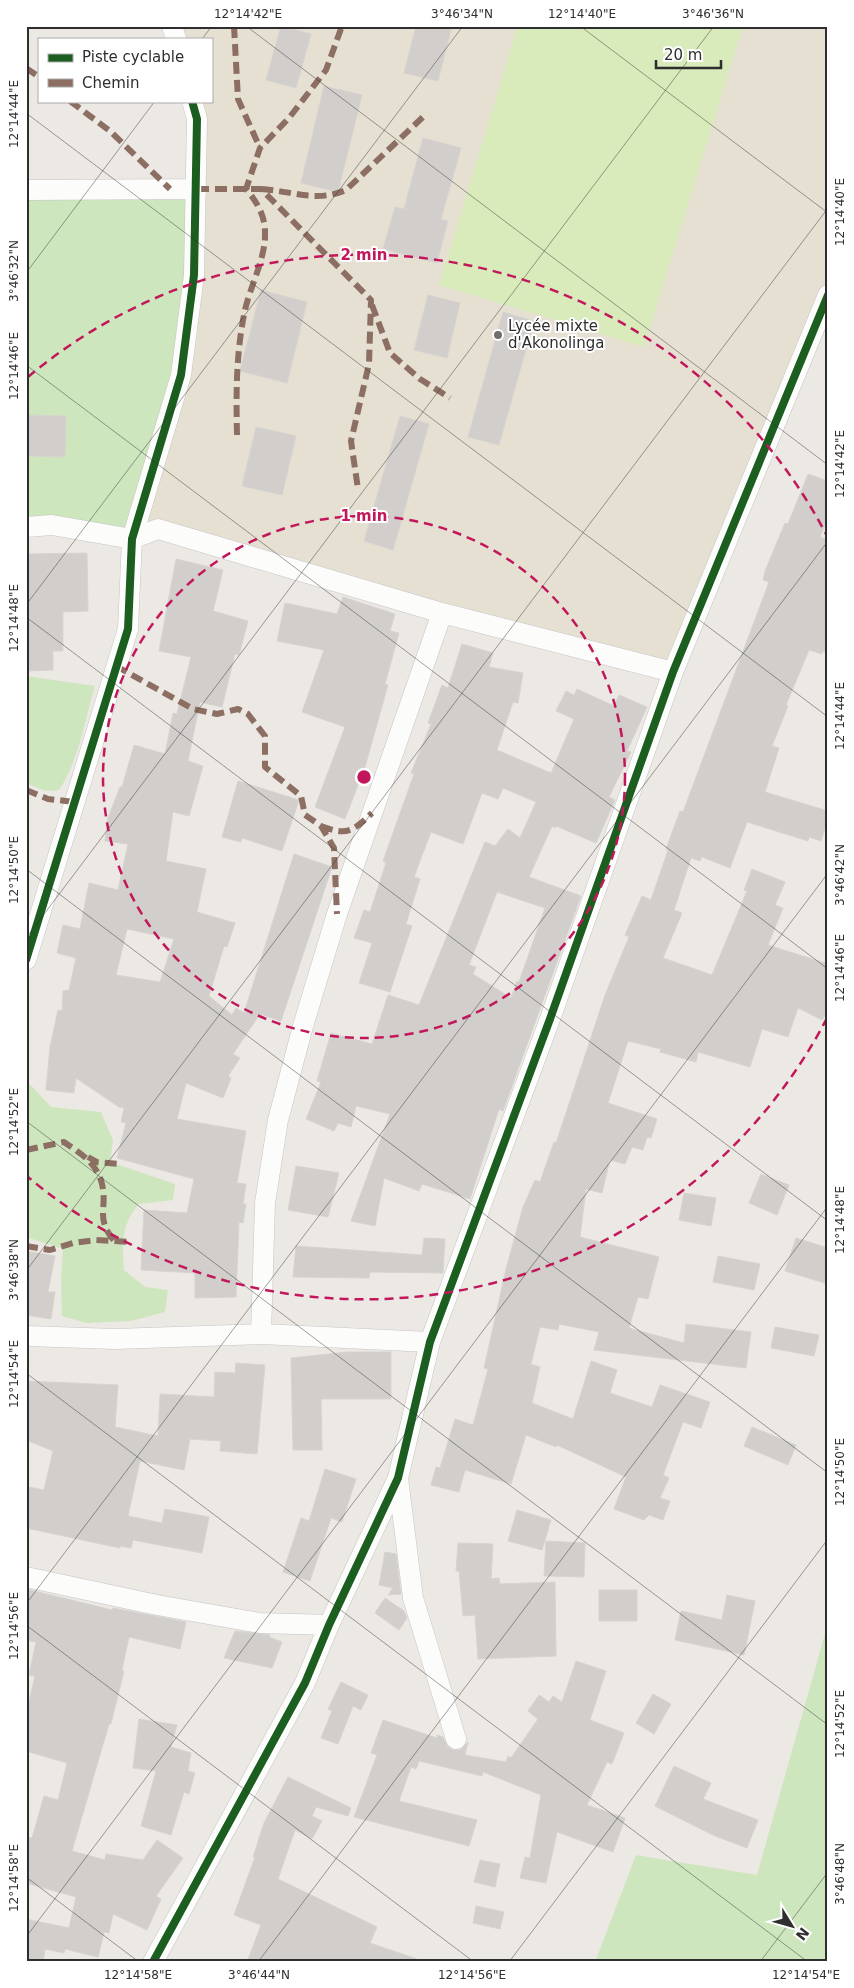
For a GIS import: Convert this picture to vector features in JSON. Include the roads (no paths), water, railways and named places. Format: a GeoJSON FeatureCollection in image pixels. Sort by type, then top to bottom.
{"type":"FeatureCollection","features":[{"type":"Feature","properties":{"kind":"street"},"geometry":{"type":"LineString","coordinates":[[172,26],[176,38]]}},
{"type":"Feature","properties":{"kind":"street"},"geometry":{"type":"LineString","coordinates":[[26,960],[128,629],[132,539],[181,375],[194,275],[197,119],[192,102]]}},
{"type":"Feature","properties":{"kind":"street"},"geometry":{"type":"LineString","coordinates":[[26,190],[197,189]]}},
{"type":"Feature","properties":{"kind":"street"},"geometry":{"type":"LineString","coordinates":[[153,1962],[305,1683],[329,1625],[398,1478],[430,1342],[550,1018],[674,672],[828,295]]}},
{"type":"Feature","properties":{"kind":"street"},"geometry":{"type":"LineString","coordinates":[[26,527],[52,525],[132,539],[158,529],[442,613],[674,672]]}},
{"type":"Feature","properties":{"kind":"street"},"geometry":{"type":"LineString","coordinates":[[261,1334],[265,1203],[278,1120],[303,1026],[337,914],[442,613]]}},
{"type":"Feature","properties":{"kind":"street"},"geometry":{"type":"LineString","coordinates":[[26,1336],[115,1339],[261,1334],[430,1342]]}},
{"type":"Feature","properties":{"kind":"street"},"geometry":{"type":"LineString","coordinates":[[398,1478],[413,1598],[456,1739]]}},
{"type":"Feature","properties":{"kind":"street"},"geometry":{"type":"LineString","coordinates":[[26,1577],[158,1605],[260,1623],[329,1625]]}},
{"type":"Feature","properties":{"kind":"place","name":"Lycée mixte d'Akonolinga"},"geometry":{"type":"Point","coordinates":[498,335]}}]}
